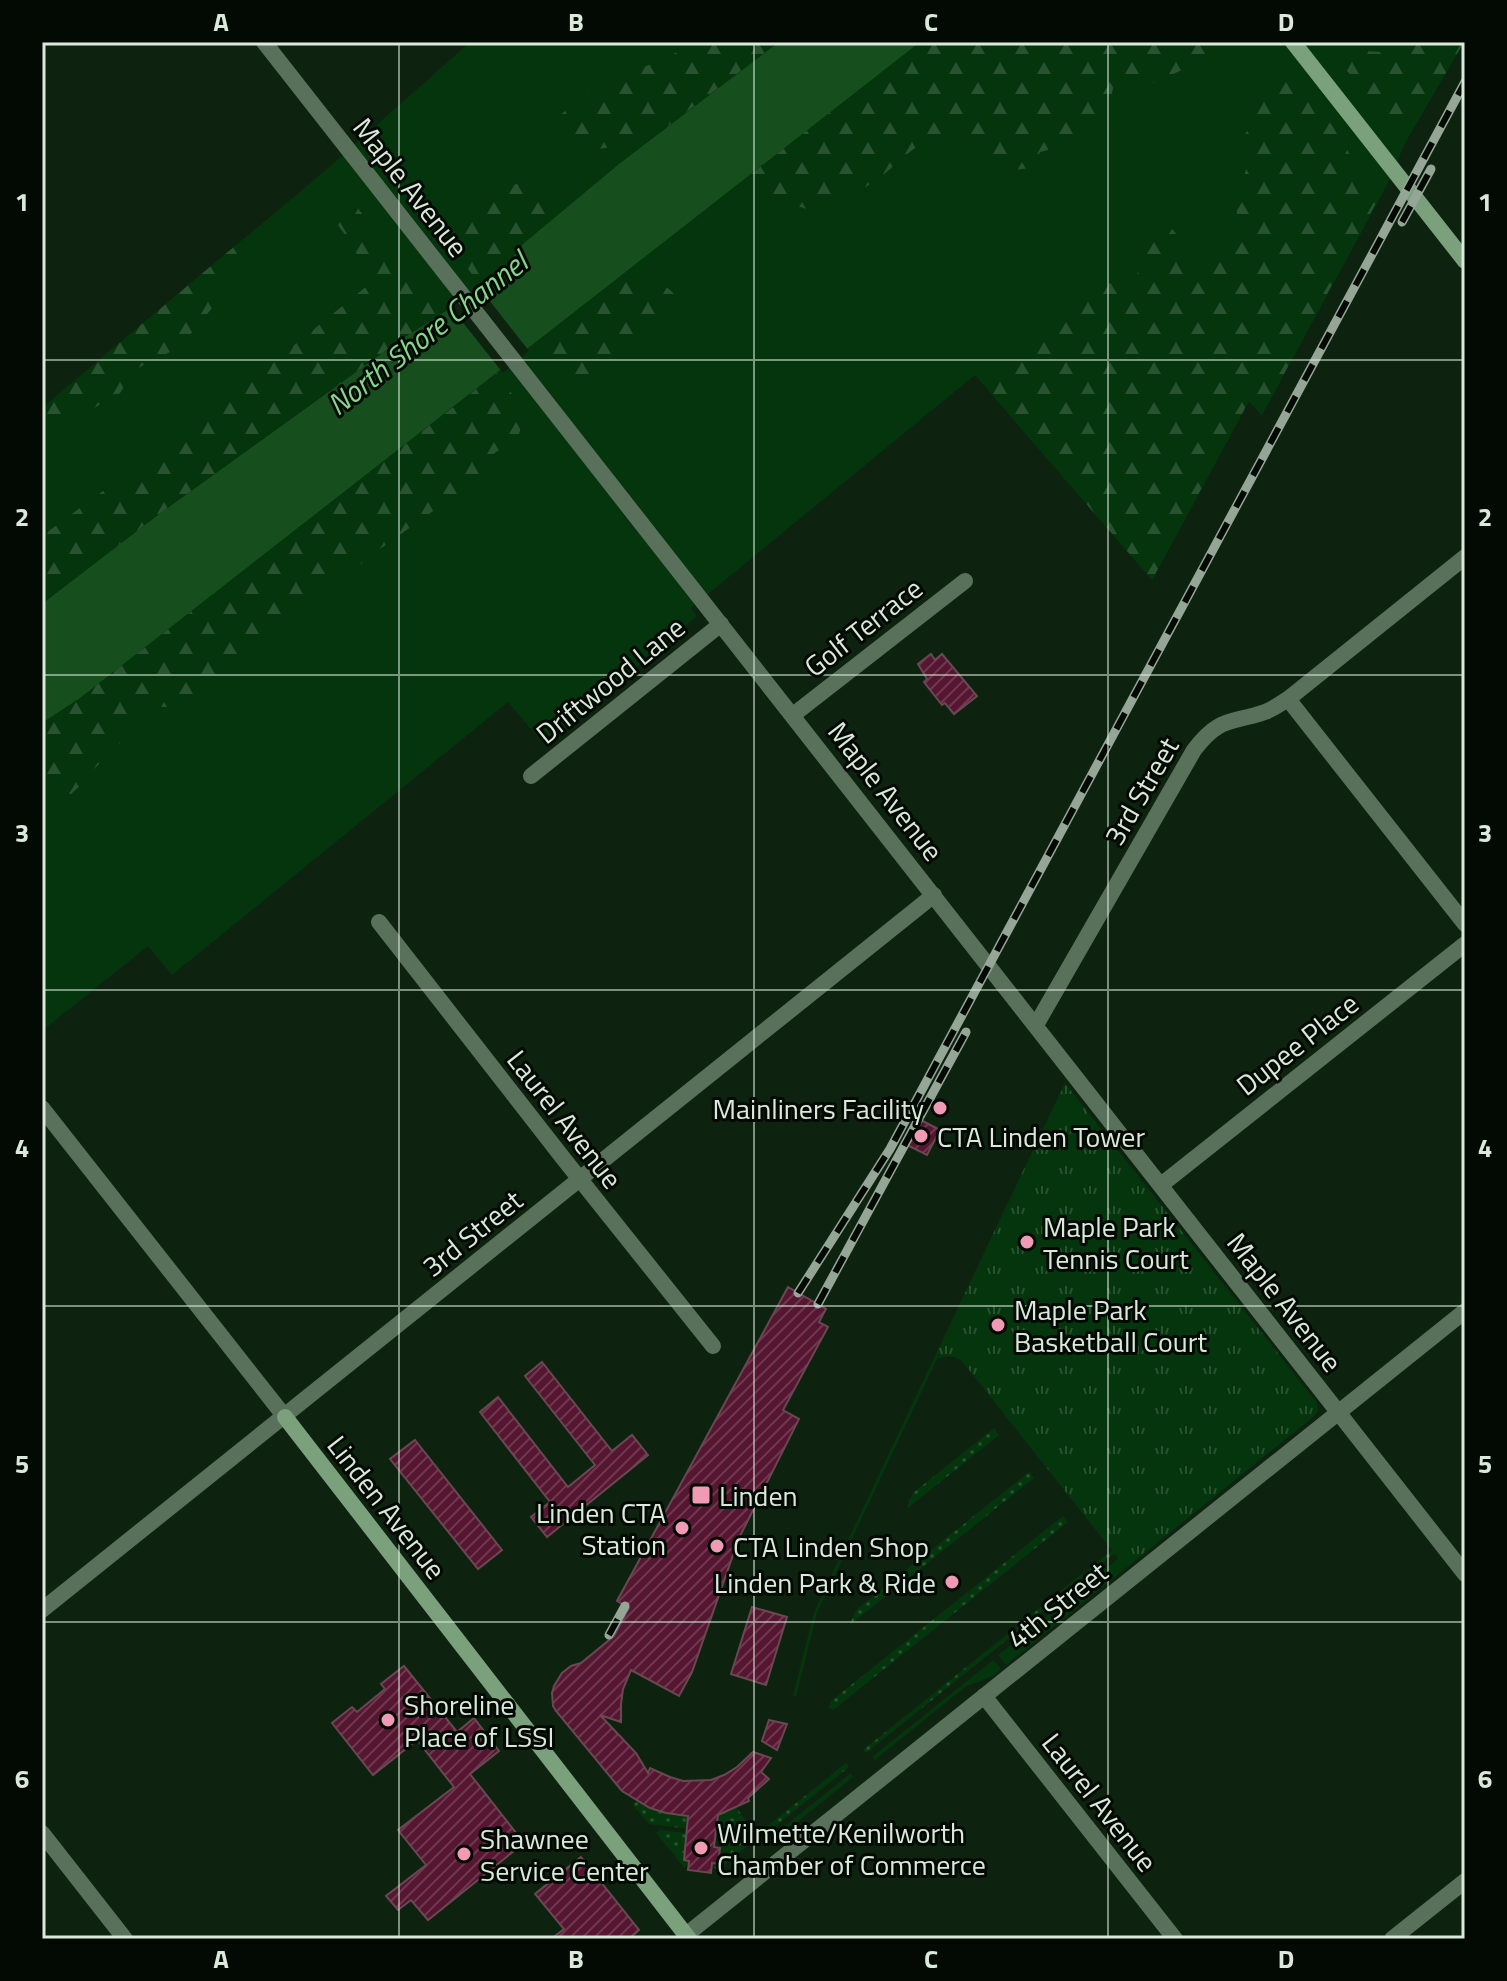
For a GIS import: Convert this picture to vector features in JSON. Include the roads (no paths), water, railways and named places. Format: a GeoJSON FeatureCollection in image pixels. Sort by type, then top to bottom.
{"type":"FeatureCollection","features":[{"type":"Feature","properties":{"kind":"street","name":"Maple Avenue"},"geometry":{"type":"LineString","coordinates":[[264,42],[1465,1574]]}},
{"type":"Feature","properties":{"kind":"street"},"geometry":{"type":"LineString","coordinates":[[1293,42],[1465,261]]}},
{"type":"Feature","properties":{"kind":"street","name":"3rd Street"},"geometry":{"type":"LineString","coordinates":[[1036,1025],[1206,734],[1226,722],[1268,711],[1288,699],[1465,557]]}},
{"type":"Feature","properties":{"kind":"street","name":"Golf Terrace"},"geometry":{"type":"LineString","coordinates":[[793,715],[965,581]]}},
{"type":"Feature","properties":{"kind":"street","name":"Driftwood Lane"},"geometry":{"type":"LineString","coordinates":[[531,776],[721,624]]}},
{"type":"Feature","properties":{"kind":"street"},"geometry":{"type":"LineString","coordinates":[[1288,699],[1465,924]]}},
{"type":"Feature","properties":{"kind":"street","name":"3rd Street"},"geometry":{"type":"LineString","coordinates":[[42,1610],[934,895]]}},
{"type":"Feature","properties":{"kind":"street","name":"Laurel Avenue"},"geometry":{"type":"LineString","coordinates":[[379,922],[713,1346]]}},
{"type":"Feature","properties":{"kind":"street","name":"Dupee Place"},"geometry":{"type":"LineString","coordinates":[[1161,1185],[1465,944]]}},
{"type":"Feature","properties":{"kind":"street","name":"Linden Avenue"},"geometry":{"type":"LineString","coordinates":[[42,1108],[285,1417],[686,1938]]}},
{"type":"Feature","properties":{"kind":"street","name":"4th Street"},"geometry":{"type":"LineString","coordinates":[[686,1938],[1465,1311]]}},
{"type":"Feature","properties":{"kind":"street","name":"Laurel Avenue"},"geometry":{"type":"LineString","coordinates":[[984,1696],[1175,1939]]}},
{"type":"Feature","properties":{"kind":"street"},"geometry":{"type":"LineString","coordinates":[[42,1833],[125,1939]]}},
{"type":"Feature","properties":{"kind":"street"},"geometry":{"type":"LineString","coordinates":[[1392,1939],[1465,1881]]}},
{"type":"Feature","properties":{"kind":"water","name":"North Shore Channel"},"geometry":{"type":"Polygon","coordinates":[[[779,42],[920,42],[80,698],[42,723],[42,604],[158,515],[402,339],[482,288],[505,268],[523,244],[619,164],[779,42]]]}},
{"type":"Feature","properties":{"kind":"railway"},"geometry":{"type":"LineString","coordinates":[[798,1293],[890,1149],[1465,82]]}},
{"type":"Feature","properties":{"kind":"railway"},"geometry":{"type":"LineString","coordinates":[[1402,222],[1431,169]]}},
{"type":"Feature","properties":{"kind":"railway"},"geometry":{"type":"LineString","coordinates":[[818,1304],[966,1032]]}},
{"type":"Feature","properties":{"kind":"railway"},"geometry":{"type":"LineString","coordinates":[[609,1635],[625,1606]]}},
{"type":"Feature","properties":{"kind":"place","name":"Mainliners Facility"},"geometry":{"type":"Point","coordinates":[940,1108]}},
{"type":"Feature","properties":{"kind":"place","name":"CTA Linden Tower"},"geometry":{"type":"Point","coordinates":[921,1136]}},
{"type":"Feature","properties":{"kind":"place","name":"Maple Park Tennis Court"},"geometry":{"type":"Point","coordinates":[1027,1242]}},
{"type":"Feature","properties":{"kind":"place","name":"Maple Park Basketball Court"},"geometry":{"type":"Point","coordinates":[998,1325]}},
{"type":"Feature","properties":{"kind":"place","name":"Linden"},"geometry":{"type":"Point","coordinates":[701,1495]}},
{"type":"Feature","properties":{"kind":"place","name":"Linden CTA Station"},"geometry":{"type":"Point","coordinates":[682,1528]}},
{"type":"Feature","properties":{"kind":"place","name":"CTA Linden Shop"},"geometry":{"type":"Point","coordinates":[717,1546]}},
{"type":"Feature","properties":{"kind":"place","name":"Linden Park & Ride"},"geometry":{"type":"Point","coordinates":[952,1582]}},
{"type":"Feature","properties":{"kind":"place","name":"Shoreline Place of LSSI"},"geometry":{"type":"Point","coordinates":[388,1720]}},
{"type":"Feature","properties":{"kind":"place","name":"Wilmette/Kenilworth Chamber of Commerce"},"geometry":{"type":"Point","coordinates":[701,1848]}},
{"type":"Feature","properties":{"kind":"place","name":"Shawnee Service Center"},"geometry":{"type":"Point","coordinates":[464,1854]}}]}
